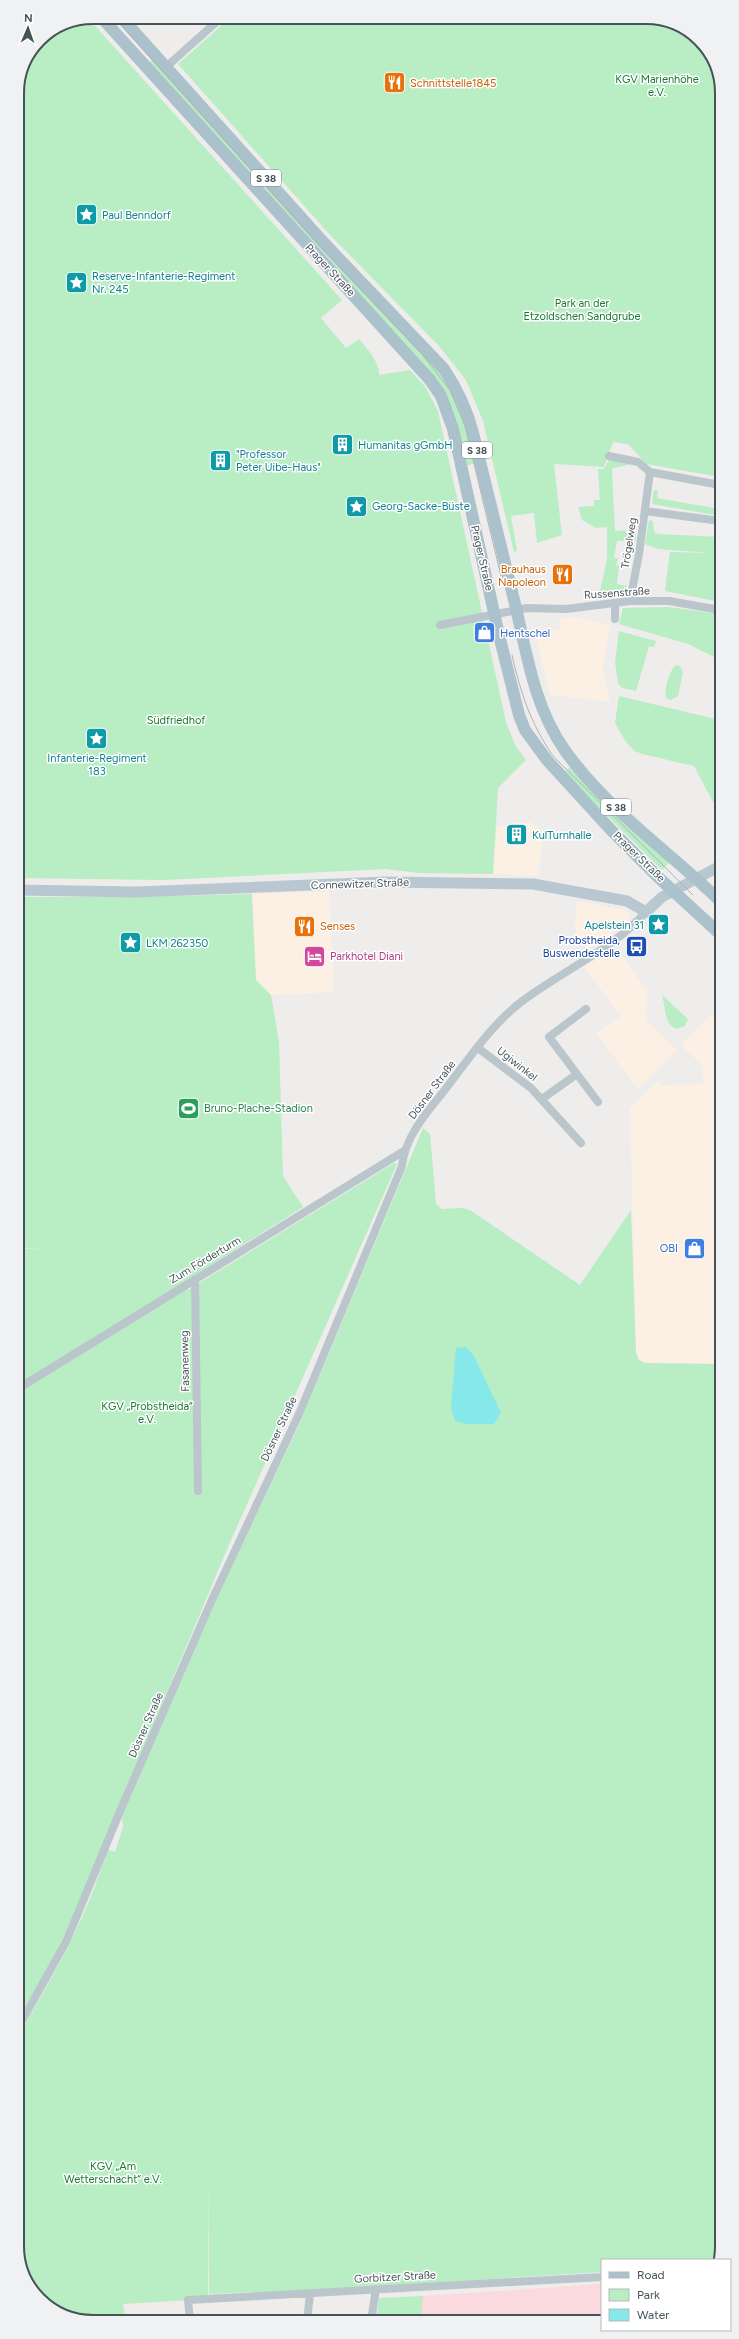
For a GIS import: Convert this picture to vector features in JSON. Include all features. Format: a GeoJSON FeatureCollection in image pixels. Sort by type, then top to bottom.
{"type":"FeatureCollection","features":[{"type":"Feature","properties":{"kind":"main road","name":"Prager Straße"},"geometry":{"type":"LineString","coordinates":[[108,24],[430,380],[441,396],[454,429],[519,715],[525,730],[547,760],[611,830],[715,929]]}},
{"type":"Feature","properties":{"kind":"main road","name":"Prager Straße"},"geometry":{"type":"LineString","coordinates":[[127,24],[324,243],[444,370],[456,387],[464,404],[473,433],[534,687],[544,713],[563,748],[588,779],[693,881],[715,897]]}},
{"type":"Feature","properties":{"kind":"street"},"geometry":{"type":"LineString","coordinates":[[166,67],[214,24]]}},
{"type":"Feature","properties":{"kind":"street"},"geometry":{"type":"LineString","coordinates":[[609,456],[638,462],[650,472],[715,484]]}},
{"type":"Feature","properties":{"kind":"street","name":"Trögelweg"},"geometry":{"type":"LineString","coordinates":[[630,601],[650,472]]}},
{"type":"Feature","properties":{"kind":"street","name":"Trögelweg"},"geometry":{"type":"LineString","coordinates":[[645,511],[715,520]]}},
{"type":"Feature","properties":{"kind":"street","name":"Russenstraße"},"geometry":{"type":"LineString","coordinates":[[440,625],[495,613],[531,608],[566,609],[630,601],[669,601],[715,609]]}},
{"type":"Feature","properties":{"kind":"street"},"geometry":{"type":"LineString","coordinates":[[615,603],[615,619]]}},
{"type":"Feature","properties":{"kind":"street"},"geometry":{"type":"LineString","coordinates":[[646,912],[662,897],[715,869]]}},
{"type":"Feature","properties":{"kind":"street","name":"Connewitzer Straße"},"geometry":{"type":"LineString","coordinates":[[24,890],[142,892],[385,882],[533,884],[627,901],[646,912]]}},
{"type":"Feature","properties":{"kind":"street","name":"Dösner Straße"},"geometry":{"type":"LineString","coordinates":[[24,2017],[66,1942],[211,1602],[299,1414],[402,1166],[404,1151],[423,1117],[492,1029],[521,1002],[629,931],[646,912]]}},
{"type":"Feature","properties":{"kind":"street"},"geometry":{"type":"LineString","coordinates":[[586,1008],[549,1037],[598,1102]]}},
{"type":"Feature","properties":{"kind":"street","name":"Ugiwinkel"},"geometry":{"type":"LineString","coordinates":[[478,1048],[531,1088],[581,1143]]}},
{"type":"Feature","properties":{"kind":"street"},"geometry":{"type":"LineString","coordinates":[[542,1099],[577,1074]]}},
{"type":"Feature","properties":{"kind":"street","name":"Zum Förderturm"},"geometry":{"type":"LineString","coordinates":[[24,1384],[404,1151]]}},
{"type":"Feature","properties":{"kind":"street","name":"Fasanenweg"},"geometry":{"type":"LineString","coordinates":[[195,1280],[198,1490]]}},
{"type":"Feature","properties":{"kind":"street","name":"Gorbitzer Straße"},"geometry":{"type":"LineString","coordinates":[[189,2315],[188,2300],[601,2277]]}},
{"type":"Feature","properties":{"kind":"street"},"geometry":{"type":"LineString","coordinates":[[372,2315],[376,2289]]}},
{"type":"Feature","properties":{"kind":"street"},"geometry":{"type":"LineString","coordinates":[[308,2315],[310,2294]]}},
{"type":"Feature","properties":{"kind":"shaded area"},"geometry":{"type":"Polygon","coordinates":[[[577,617],[610,625],[603,668],[610,702],[550,695],[535,633],[560,629],[559,619],[577,617]]]}},
{"type":"Feature","properties":{"kind":"shaded area"},"geometry":{"type":"Polygon","coordinates":[[[530,822],[543,831],[539,876],[493,874],[497,826],[530,822]]]}},
{"type":"Feature","properties":{"kind":"shaded area"},"geometry":{"type":"Polygon","coordinates":[[[329,891],[334,992],[271,995],[256,980],[252,894],[329,891]]]}},
{"type":"Feature","properties":{"kind":"shaded area"},"geometry":{"type":"Polygon","coordinates":[[[577,901],[627,910],[630,917],[628,922],[587,950],[577,935],[575,924],[577,901]]]}},
{"type":"Feature","properties":{"kind":"shaded area"},"geometry":{"type":"Polygon","coordinates":[[[616,948],[647,990],[646,1020],[677,1050],[638,1089],[596,1033],[621,1016],[584,967],[616,948]]]}},
{"type":"Feature","properties":{"kind":"shaded area","name":"OBI"},"geometry":{"type":"Polygon","coordinates":[[[715,1012],[715,1364],[645,1363],[639,1360],[636,1353],[630,1108],[657,1081],[663,1085],[703,1084],[703,1066],[681,1045],[715,1012]]]}},
{"type":"Feature","properties":{"kind":"shaded area"},"geometry":{"type":"Polygon","coordinates":[[[601,2284],[601,2315],[421,2315],[423,2296],[601,2284]]]}},
{"type":"Feature","properties":{"kind":"green space","name":"Südfriedhof"},"geometry":{"type":"Polygon","coordinates":[[[93,24],[342,300],[321,318],[346,348],[359,339],[375,361],[379,370],[379,375],[410,370],[426,388],[438,411],[506,722],[515,745],[526,760],[498,788],[493,874],[420,873],[385,869],[163,880],[24,878],[24,93],[25,80],[29,67],[36,55],[41,48],[48,48],[48,41],[67,29],[80,25],[93,24]]]}},
{"type":"Feature","properties":{"kind":"green space","name":"Park an der Etzoldschen Sandgrube"},"geometry":{"type":"Polygon","coordinates":[[[223,24],[650,24],[668,28],[688,38],[695,44],[708,63],[713,75],[715,93],[715,476],[646,464],[628,444],[613,442],[604,467],[554,464],[562,535],[537,543],[534,513],[511,516],[517,551],[514,552],[483,421],[466,380],[439,346],[331,236],[178,64],[223,24]]]}},
{"type":"Feature","properties":{"kind":"green space"},"geometry":{"type":"Polygon","coordinates":[[[153,59],[440,372],[460,406],[476,463],[465,466],[452,410],[148,64],[153,59]]]}},
{"type":"Feature","properties":{"kind":"green space"},"geometry":{"type":"Polygon","coordinates":[[[609,460],[632,464],[613,468],[612,470],[615,531],[625,530],[626,533],[636,533],[636,541],[617,541],[614,558],[618,559],[616,565],[619,566],[617,584],[627,586],[625,593],[599,596],[607,559],[607,527],[596,528],[582,520],[578,507],[594,506],[594,500],[600,500],[598,469],[604,469],[609,460]]]}},
{"type":"Feature","properties":{"kind":"green space"},"geometry":{"type":"Polygon","coordinates":[[[654,490],[658,491],[657,498],[715,508],[715,515],[652,504],[654,490]]]}},
{"type":"Feature","properties":{"kind":"green space"},"geometry":{"type":"Polygon","coordinates":[[[649,520],[653,521],[654,532],[658,534],[715,537],[715,601],[665,591],[670,552],[711,553],[658,549],[645,544],[649,520]]]}},
{"type":"Feature","properties":{"kind":"green space"},"geometry":{"type":"Polygon","coordinates":[[[668,607],[715,613],[715,658],[688,644],[619,624],[623,608],[668,607]]]}},
{"type":"Feature","properties":{"kind":"green space"},"geometry":{"type":"Polygon","coordinates":[[[619,631],[656,641],[654,647],[649,646],[636,691],[622,688],[618,683],[615,662],[619,631]]]}},
{"type":"Feature","properties":{"kind":"green space"},"geometry":{"type":"Polygon","coordinates":[[[676,665],[680,666],[683,672],[678,696],[671,700],[666,698],[666,690],[669,676],[676,665]]]}},
{"type":"Feature","properties":{"kind":"green space"},"geometry":{"type":"Polygon","coordinates":[[[619,696],[715,719],[715,806],[694,766],[635,751],[626,742],[615,723],[619,696]]]}},
{"type":"Feature","properties":{"kind":"green space"},"geometry":{"type":"Polygon","coordinates":[[[571,766],[671,861],[662,870],[564,773],[571,766]]]}},
{"type":"Feature","properties":{"kind":"green space","name":"KGV „Probstheida“ e.V."},"geometry":{"type":"Polygon","coordinates":[[[252,894],[256,980],[271,995],[279,1042],[283,1176],[303,1207],[184,1282],[178,1273],[188,1290],[394,1163],[397,1164],[225,1554],[67,1931],[49,1967],[24,2008],[24,1248],[47,1250],[24,1248],[24,897],[138,897],[252,894]]]}},
{"type":"Feature","properties":{"kind":"green space"},"geometry":{"type":"Polygon","coordinates":[[[662,995],[688,1019],[685,1026],[676,1029],[669,1023],[662,995]]]}},
{"type":"Feature","properties":{"kind":"green space","name":"KGV „Am Wetterschacht“ e.V."},"geometry":{"type":"Polygon","coordinates":[[[423,1128],[430,1134],[436,1204],[442,1209],[462,1208],[470,1210],[580,1285],[631,1210],[636,1353],[639,1360],[645,1363],[715,1364],[714,2259],[601,2259],[601,2272],[308,2290],[209,2294],[208,2169],[208,2299],[123,2304],[125,2315],[80,2314],[59,2306],[51,2301],[41,2291],[29,2272],[26,2264],[24,2246],[24,2026],[67,1950],[90,1899],[108,1850],[115,1852],[123,1827],[122,1817],[205,1623],[298,1427],[423,1128]]]}},
{"type":"Feature","properties":{"kind":"green space"},"geometry":{"type":"Polygon","coordinates":[[[423,2296],[421,2315],[377,2315],[379,2298],[423,2296]]]}},
{"type":"Feature","properties":{"kind":"water"},"geometry":{"type":"Polygon","coordinates":[[[466,1347],[473,1354],[501,1413],[494,1424],[466,1424],[455,1421],[451,1408],[456,1348],[466,1347]]]}},
{"type":"Feature","properties":{"kind":"tram line"},"geometry":{"type":"LineString","coordinates":[[120,24],[320,246],[422,354],[450,390],[465,426],[501,576]]}},
{"type":"Feature","properties":{"kind":"tram line"},"geometry":{"type":"LineString","coordinates":[[512,655],[527,707],[538,731],[553,756],[693,895]]}},
{"type":"Feature","properties":{"kind":"place","name":"Schnittstelle1845"},"geometry":{"type":"Point","coordinates":[394,83]}},
{"type":"Feature","properties":{"kind":"place","name":"Paul Benndorf"},"geometry":{"type":"Point","coordinates":[87,215]}},
{"type":"Feature","properties":{"kind":"place","name":"Reserve-Infanterie-Regiment Nr. 245"},"geometry":{"type":"Point","coordinates":[77,282]}},
{"type":"Feature","properties":{"kind":"place","name":"Humanitas gGmbH"},"geometry":{"type":"Point","coordinates":[343,445]}},
{"type":"Feature","properties":{"kind":"place","name":"\"Professor Peter Uibe-Haus\""},"geometry":{"type":"Point","coordinates":[221,460]}},
{"type":"Feature","properties":{"kind":"place","name":"Georg-Sacke-Büste"},"geometry":{"type":"Point","coordinates":[356,506]}},
{"type":"Feature","properties":{"kind":"place","name":"Brauhaus Napoleon"},"geometry":{"type":"Point","coordinates":[562,575]}},
{"type":"Feature","properties":{"kind":"place","name":"Hentschel"},"geometry":{"type":"Point","coordinates":[485,633]}},
{"type":"Feature","properties":{"kind":"place","name":"Infanterie-Regiment 183"},"geometry":{"type":"Point","coordinates":[97,738]}},
{"type":"Feature","properties":{"kind":"place","name":"KulTurnhalle"},"geometry":{"type":"Point","coordinates":[516,835]}},
{"type":"Feature","properties":{"kind":"place","name":"Apelstein 31"},"geometry":{"type":"Point","coordinates":[659,925]}},
{"type":"Feature","properties":{"kind":"place","name":"Senses"},"geometry":{"type":"Point","coordinates":[304,926]}},
{"type":"Feature","properties":{"kind":"place","name":"LKM 262350"},"geometry":{"type":"Point","coordinates":[131,943]}},
{"type":"Feature","properties":{"kind":"place","name":"Probstheida, Buswendestelle"},"geometry":{"type":"Point","coordinates":[636,946]}},
{"type":"Feature","properties":{"kind":"place","name":"Parkhotel Diani"},"geometry":{"type":"Point","coordinates":[314,956]}},
{"type":"Feature","properties":{"kind":"place","name":"Bruno-Plache-Stadion"},"geometry":{"type":"Point","coordinates":[189,1108]}},
{"type":"Feature","properties":{"kind":"place","name":"OBI"},"geometry":{"type":"Point","coordinates":[694,1248]}},
{"type":"Feature","properties":{"kind":"park label","name":"KGV Marienhöhe e.V."},"geometry":{"type":"Point","coordinates":[657,85]}}]}
